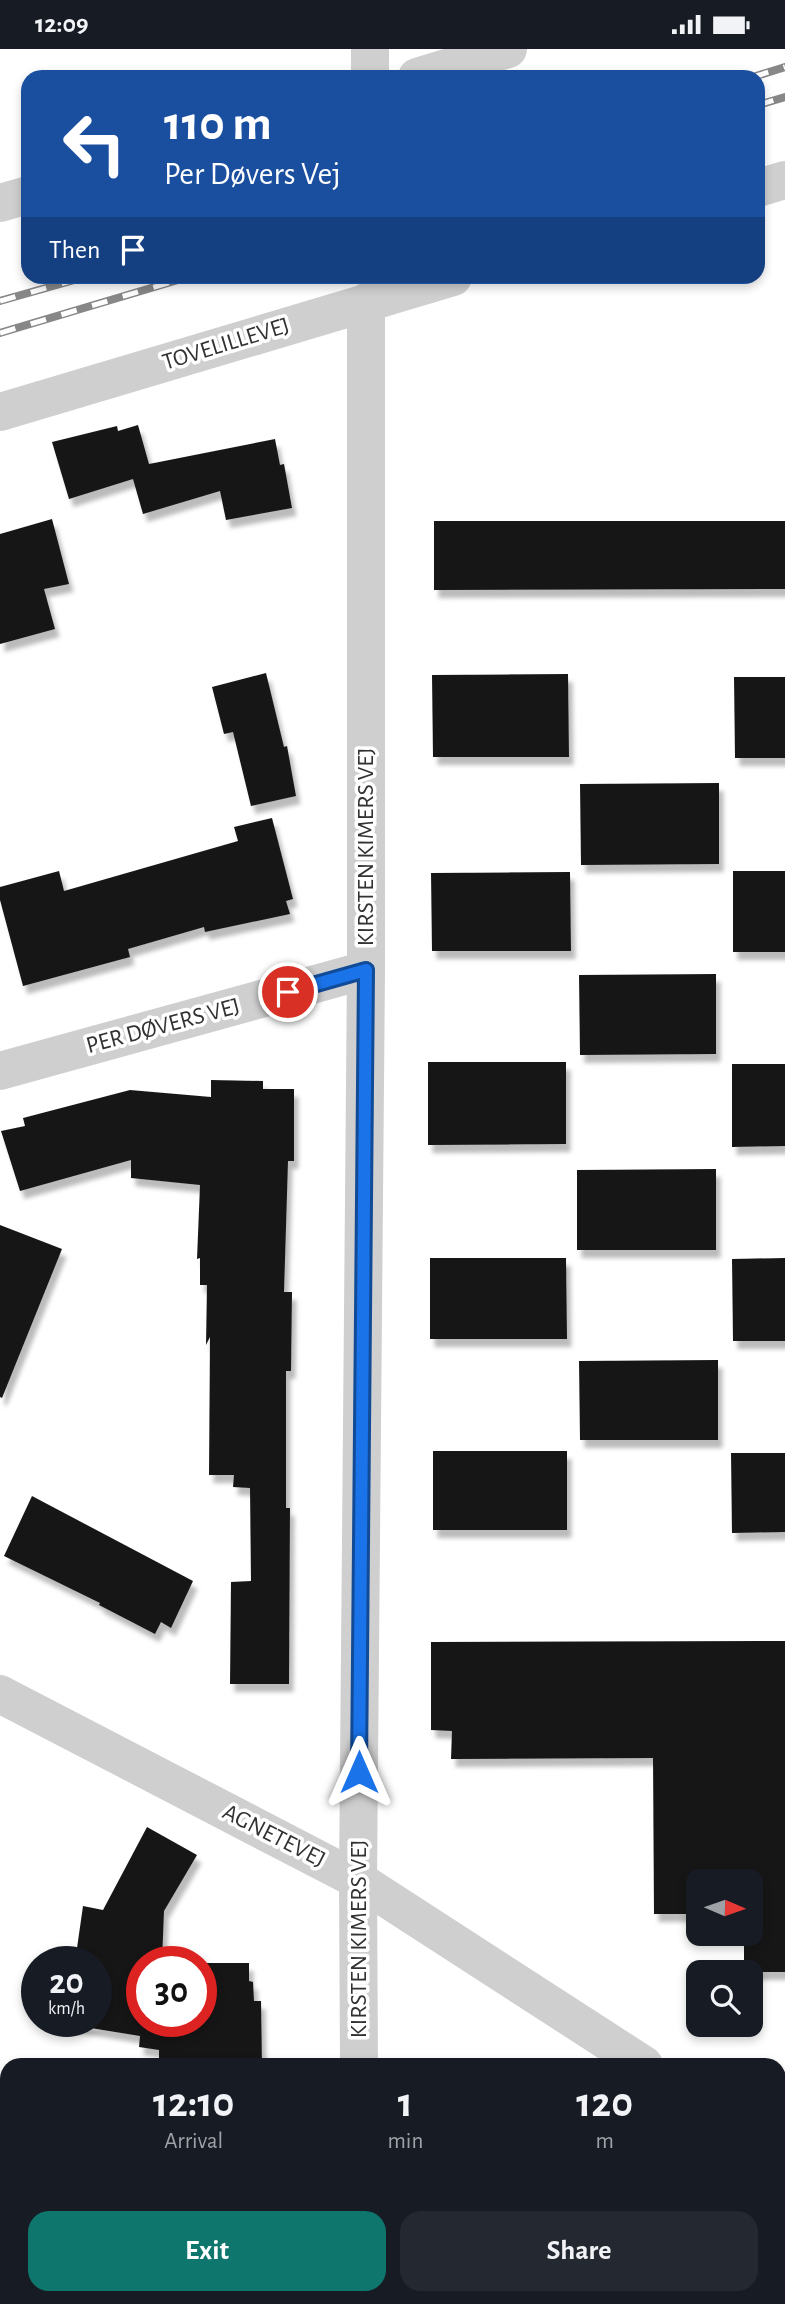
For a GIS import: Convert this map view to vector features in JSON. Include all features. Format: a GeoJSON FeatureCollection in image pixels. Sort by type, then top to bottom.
{"type":"FeatureCollection","features":[{"type":"Feature","properties":{"kind":"street"},"geometry":{"type":"LineString","coordinates":[[370,49],[370,70]]}},
{"type":"Feature","properties":{"kind":"street"},"geometry":{"type":"LineString","coordinates":[[439,70],[508,49]]}},
{"type":"Feature","properties":{"kind":"street"},"geometry":{"type":"LineString","coordinates":[[765,186],[785,180]]}},
{"type":"Feature","properties":{"kind":"street"},"geometry":{"type":"LineString","coordinates":[[0,203],[21,197]]}},
{"type":"Feature","properties":{"kind":"street","name":"TOVELILLEVEJ"},"geometry":{"type":"LineString","coordinates":[[0,412],[429,284]]}},
{"type":"Feature","properties":{"kind":"street","name":"KIRSTEN KIMERS VEJ"},"geometry":{"type":"LineString","coordinates":[[359,2058],[358,1879],[366,970],[366,302]]}},
{"type":"Feature","properties":{"kind":"street","name":"PER DØVERS VEJ"},"geometry":{"type":"LineString","coordinates":[[0,1071],[366,970]]}},
{"type":"Feature","properties":{"kind":"street","name":"AGNETEVEJ"},"geometry":{"type":"LineString","coordinates":[[0,1694],[358,1879],[633,2058]]}},
{"type":"Feature","properties":{"kind":"building"},"geometry":{"type":"Polygon","coordinates":[[[138,425],[149,464],[275,439],[280,465],[284,464],[292,508],[226,520],[220,491],[143,514],[133,479],[69,499],[52,442],[117,426],[118,431],[138,425]]]}},
{"type":"Feature","properties":{"kind":"building"},"geometry":{"type":"Polygon","coordinates":[[[52,519],[69,584],[44,589],[55,629],[0,644],[0,534],[52,519]]]}},
{"type":"Feature","properties":{"kind":"building"},"geometry":{"type":"Polygon","coordinates":[[[434,521],[785,521],[785,589],[434,590],[434,521]]]}},
{"type":"Feature","properties":{"kind":"building"},"geometry":{"type":"Polygon","coordinates":[[[266,673],[284,747],[287,746],[296,796],[251,806],[233,732],[224,734],[212,687],[266,673]]]}},
{"type":"Feature","properties":{"kind":"building"},"geometry":{"type":"Polygon","coordinates":[[[568,674],[569,757],[433,757],[432,675],[568,674]]]}},
{"type":"Feature","properties":{"kind":"building"},"geometry":{"type":"Polygon","coordinates":[[[734,677],[785,677],[785,758],[735,758],[734,677]]]}},
{"type":"Feature","properties":{"kind":"building"},"geometry":{"type":"Polygon","coordinates":[[[719,783],[719,864],[581,865],[580,784],[719,783]]]}},
{"type":"Feature","properties":{"kind":"building"},"geometry":{"type":"Polygon","coordinates":[[[272,818],[293,899],[286,901],[290,914],[205,932],[204,927],[128,949],[130,957],[23,986],[0,900],[0,887],[59,871],[64,891],[238,841],[234,827],[272,818]]]}},
{"type":"Feature","properties":{"kind":"building"},"geometry":{"type":"Polygon","coordinates":[[[733,871],[785,871],[785,952],[733,952],[733,871]]]}},
{"type":"Feature","properties":{"kind":"building"},"geometry":{"type":"Polygon","coordinates":[[[570,872],[571,951],[432,951],[431,873],[570,872]]]}},
{"type":"Feature","properties":{"kind":"building"},"geometry":{"type":"Polygon","coordinates":[[[716,974],[716,1054],[580,1055],[579,975],[716,974]]]}},
{"type":"Feature","properties":{"kind":"building"},"geometry":{"type":"Polygon","coordinates":[[[428,1062],[566,1062],[566,1144],[428,1145],[428,1062]]]}},
{"type":"Feature","properties":{"kind":"building"},"geometry":{"type":"Polygon","coordinates":[[[732,1064],[785,1064],[785,1146],[732,1147],[732,1064]]]}},
{"type":"Feature","properties":{"kind":"building"},"geometry":{"type":"Polygon","coordinates":[[[211,1080],[263,1081],[263,1089],[294,1089],[294,1161],[288,1161],[284,1292],[292,1292],[291,1371],[286,1371],[286,1508],[290,1508],[289,1684],[230,1684],[231,1582],[251,1581],[250,1488],[233,1487],[234,1475],[209,1475],[210,1337],[206,1345],[207,1285],[200,1285],[200,1258],[197,1259],[200,1185],[131,1178],[131,1160],[20,1191],[1,1131],[25,1126],[23,1118],[130,1090],[211,1097],[211,1080]]]}},
{"type":"Feature","properties":{"kind":"building"},"geometry":{"type":"Polygon","coordinates":[[[716,1169],[716,1250],[577,1250],[577,1170],[716,1169]]]}},
{"type":"Feature","properties":{"kind":"building"},"geometry":{"type":"Polygon","coordinates":[[[0,1225],[62,1249],[2,1398],[0,1397],[0,1225]]]}},
{"type":"Feature","properties":{"kind":"building"},"geometry":{"type":"Polygon","coordinates":[[[430,1258],[566,1258],[567,1339],[430,1339],[430,1258]]]}},
{"type":"Feature","properties":{"kind":"building"},"geometry":{"type":"Polygon","coordinates":[[[785,1258],[785,1341],[733,1341],[732,1259],[785,1258]]]}},
{"type":"Feature","properties":{"kind":"building"},"geometry":{"type":"Polygon","coordinates":[[[718,1360],[718,1440],[580,1440],[579,1361],[718,1360]]]}},
{"type":"Feature","properties":{"kind":"building"},"geometry":{"type":"Polygon","coordinates":[[[433,1451],[567,1451],[567,1530],[433,1530],[433,1451]]]}},
{"type":"Feature","properties":{"kind":"building"},"geometry":{"type":"Polygon","coordinates":[[[731,1453],[785,1453],[785,1532],[732,1533],[731,1453]]]}},
{"type":"Feature","properties":{"kind":"building"},"geometry":{"type":"Polygon","coordinates":[[[32,1496],[193,1581],[171,1628],[161,1622],[155,1634],[99,1605],[100,1603],[4,1556],[32,1496]]]}},
{"type":"Feature","properties":{"kind":"building"},"geometry":{"type":"Polygon","coordinates":[[[785,1641],[785,1972],[763,1972],[763,1960],[744,1960],[744,1946],[763,1946],[763,1869],[686,1869],[686,1914],[654,1914],[653,1758],[451,1759],[452,1731],[431,1730],[431,1642],[785,1641]]]}},
{"type":"Feature","properties":{"kind":"building"},"geometry":{"type":"Polygon","coordinates":[[[147,1827],[197,1855],[164,1911],[163,1946],[126,1946],[126,2034],[112,2031],[112,1946],[77,1946],[83,1906],[103,1910],[147,1827]]]}},
{"type":"Feature","properties":{"kind":"building"},"geometry":{"type":"Polygon","coordinates":[[[217,1963],[249,1963],[249,1981],[253,1982],[254,2001],[261,2001],[262,2058],[159,2058],[159,2050],[139,2047],[140,2037],[217,2037],[217,1963]]]}},
{"type":"Feature","properties":{"kind":"railway"},"geometry":{"type":"LineString","coordinates":[[765,73],[785,67]]}},
{"type":"Feature","properties":{"kind":"railway"},"geometry":{"type":"LineString","coordinates":[[765,103],[785,97]]}},
{"type":"Feature","properties":{"kind":"railway"},"geometry":{"type":"LineString","coordinates":[[0,301],[60,284]]}},
{"type":"Feature","properties":{"kind":"railway"},"geometry":{"type":"LineString","coordinates":[[0,333],[164,284]]}},
{"type":"Feature","properties":{"kind":"route"},"geometry":{"type":"LineString","coordinates":[[288,992],[366,970],[359,1772]]}}]}
